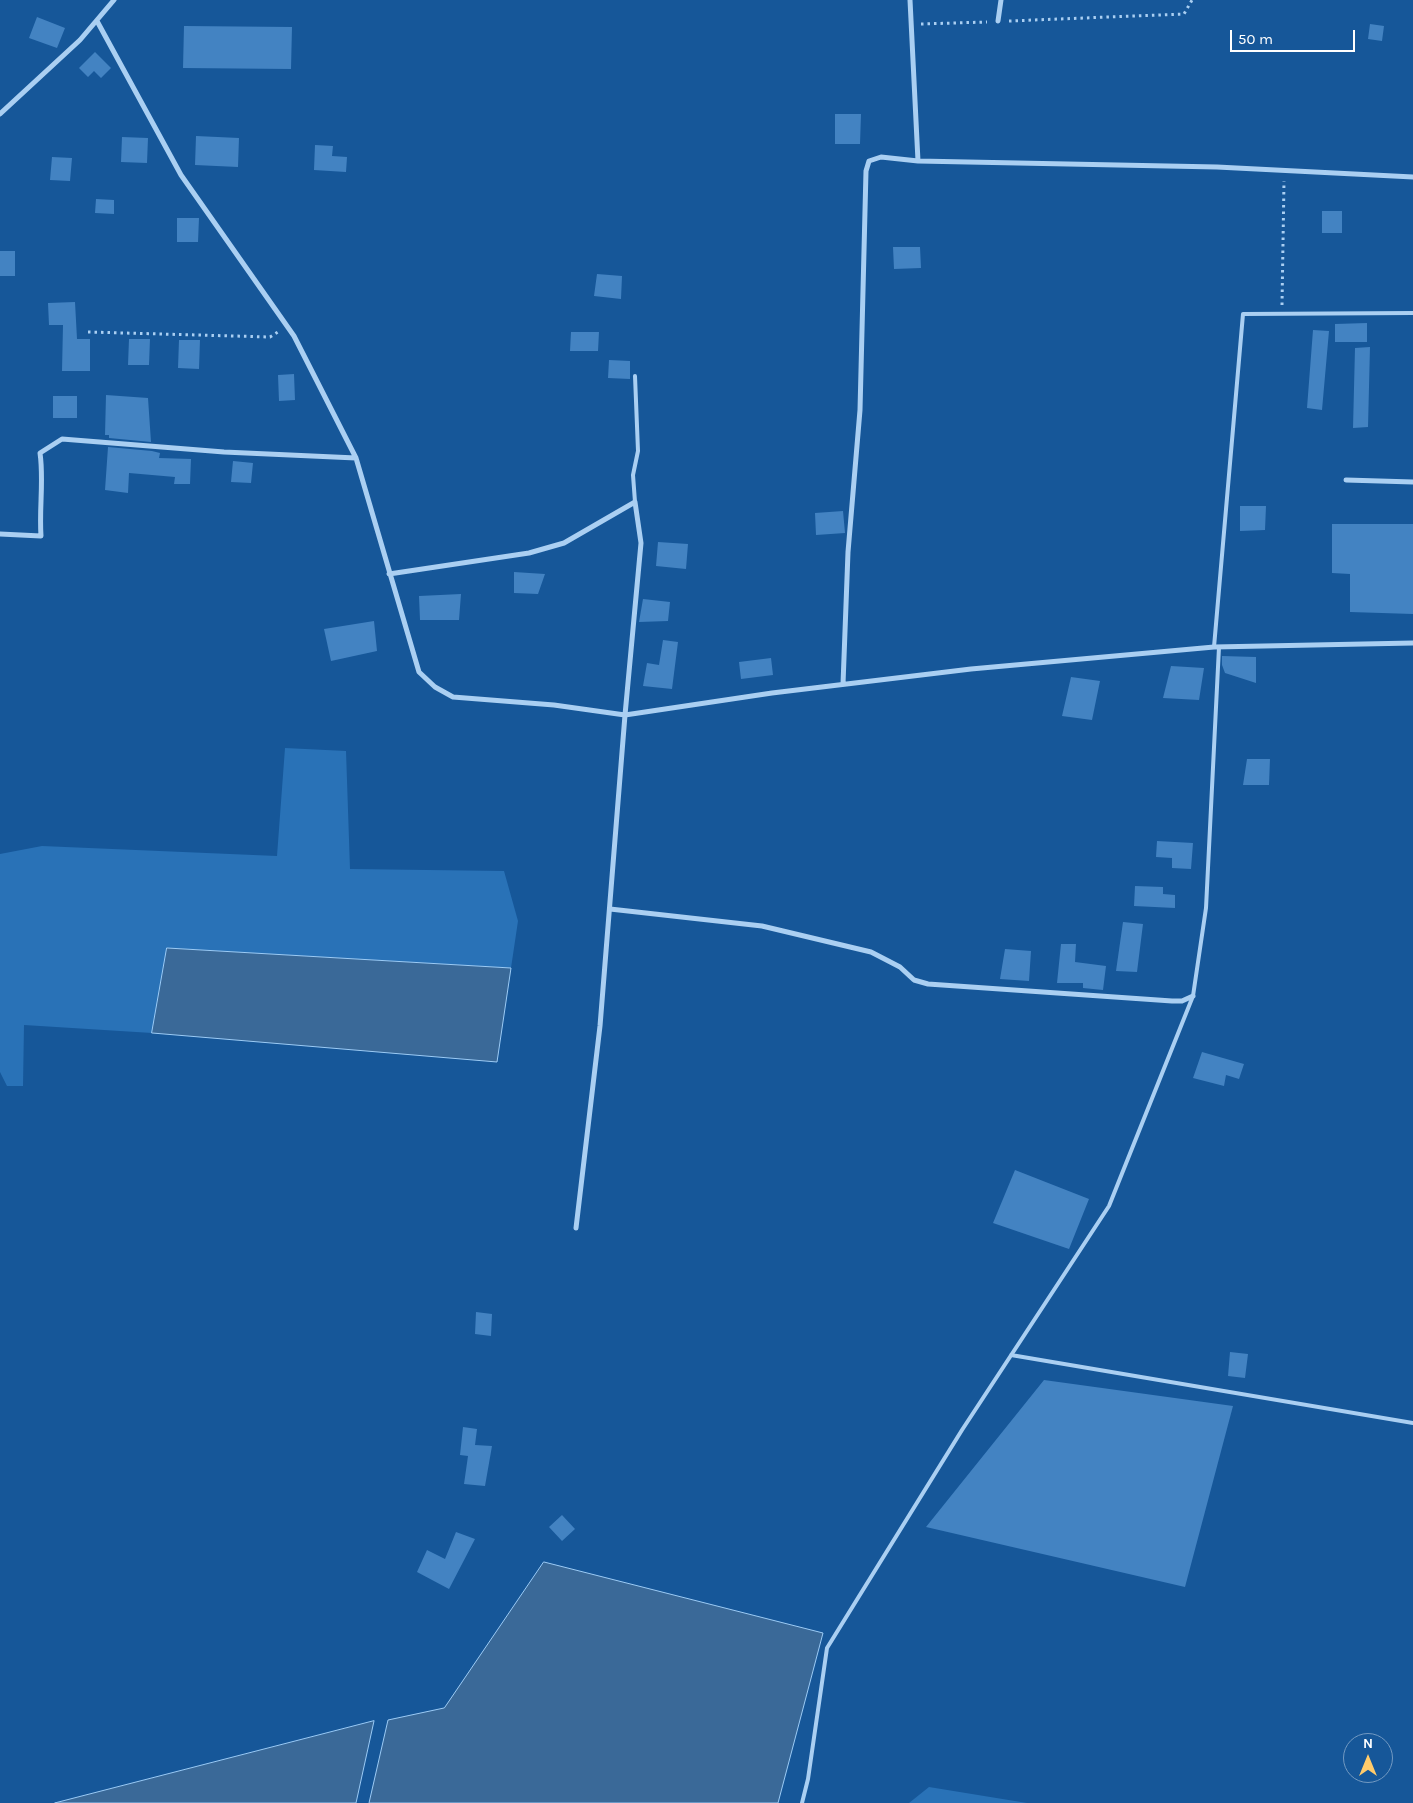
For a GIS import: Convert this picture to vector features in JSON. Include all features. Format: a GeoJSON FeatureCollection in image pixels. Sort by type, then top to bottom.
{"type":"FeatureCollection","features":[{"type":"Feature","properties":{"kind":"street"},"geometry":{"type":"LineString","coordinates":[[0,114],[80,40],[114,0]]}},
{"type":"Feature","properties":{"kind":"street"},"geometry":{"type":"LineString","coordinates":[[910,0],[918,161]]}},
{"type":"Feature","properties":{"kind":"street"},"geometry":{"type":"LineString","coordinates":[[998,21],[1001,0]]}},
{"type":"Feature","properties":{"kind":"street"},"geometry":{"type":"LineString","coordinates":[[97,21],[181,175],[288,327],[356,458],[419,672],[435,687],[453,697],[554,705],[625,715],[843,684],[972,669],[1216,647],[1413,643]]}},
{"type":"Feature","properties":{"kind":"street"},"geometry":{"type":"LineString","coordinates":[[843,684],[848,552],[860,410],[866,171],[869,161],[881,157],[918,161],[1284,170],[1413,177]]}},
{"type":"Feature","properties":{"kind":"street"},"geometry":{"type":"LineString","coordinates":[[0,534],[42,536],[39,511],[42,468],[40,453],[62,439],[224,452],[356,458]]}},
{"type":"Feature","properties":{"kind":"street"},"geometry":{"type":"LineString","coordinates":[[1346,480],[1413,482]]}},
{"type":"Feature","properties":{"kind":"street"},"geometry":{"type":"LineString","coordinates":[[389,574],[529,553],[564,542],[635,502],[641,542],[600,1026],[576,1228]]}},
{"type":"Feature","properties":{"kind":"street"},"geometry":{"type":"LineString","coordinates":[[610,909],[762,926],[871,952],[900,967],[914,980],[928,984],[1172,1001],[1182,1001],[1193,996]]}},
{"type":"Feature","properties":{"kind":"lane"},"geometry":{"type":"LineString","coordinates":[[802,1803],[808,1779],[827,1648],[962,1430],[1109,1206],[1193,996],[1206,908],[1216,647],[1243,314],[1413,313]]}},
{"type":"Feature","properties":{"kind":"lane"},"geometry":{"type":"LineString","coordinates":[[635,376],[638,452],[633,474],[635,502]]}},
{"type":"Feature","properties":{"kind":"lane"},"geometry":{"type":"LineString","coordinates":[[1011,1355],[1413,1423]]}},
{"type":"Feature","properties":{"kind":"path"},"geometry":{"type":"LineString","coordinates":[[911,24],[1184,14],[1192,0]]}},
{"type":"Feature","properties":{"kind":"path"},"geometry":{"type":"LineString","coordinates":[[1282,314],[1284,170]]}},
{"type":"Feature","properties":{"kind":"path"},"geometry":{"type":"LineString","coordinates":[[88,332],[270,337],[288,327]]}},
{"type":"Feature","properties":{"kind":"shaded area"},"geometry":{"type":"Polygon","coordinates":[[[285,748],[346,751],[350,869],[504,871],[518,921],[511,968],[167,948],[152,1033],[24,1025],[23,1086],[7,1086],[0,1072],[0,854],[42,846],[277,856],[285,748]]]}},
{"type":"Feature","properties":{"kind":"shaded area"},"geometry":{"type":"Polygon","coordinates":[[[167,948],[511,968],[497,1062],[152,1033],[167,948]]]}},
{"type":"Feature","properties":{"kind":"shaded area"},"geometry":{"type":"Polygon","coordinates":[[[544,1562],[823,1633],[778,1803],[369,1803],[388,1720],[444,1708],[544,1562]]]}},
{"type":"Feature","properties":{"kind":"shaded area"},"geometry":{"type":"Polygon","coordinates":[[[374,1721],[356,1803],[55,1803],[374,1721]]]}},
{"type":"Feature","properties":{"kind":"shaded area"},"geometry":{"type":"Polygon","coordinates":[[[929,1787],[1027,1803],[909,1803],[929,1787]]]}},
{"type":"Feature","properties":{"kind":"building"},"geometry":{"type":"Polygon","coordinates":[[[37,17],[65,28],[57,48],[29,38],[37,17]]]}},
{"type":"Feature","properties":{"kind":"building"},"geometry":{"type":"Polygon","coordinates":[[[1370,24],[1384,26],[1382,41],[1368,39],[1370,24]]]}},
{"type":"Feature","properties":{"kind":"building"},"geometry":{"type":"Polygon","coordinates":[[[184,26],[292,27],[291,69],[183,68],[184,26]]]}},
{"type":"Feature","properties":{"kind":"building"},"geometry":{"type":"Polygon","coordinates":[[[95,52],[111,68],[101,78],[94,71],[88,77],[79,68],[95,52]]]}},
{"type":"Feature","properties":{"kind":"building"},"geometry":{"type":"Polygon","coordinates":[[[835,114],[861,114],[860,144],[835,144],[835,114]]]}},
{"type":"Feature","properties":{"kind":"building"},"geometry":{"type":"Polygon","coordinates":[[[196,136],[239,138],[238,167],[195,165],[196,136]]]}},
{"type":"Feature","properties":{"kind":"building"},"geometry":{"type":"Polygon","coordinates":[[[122,137],[148,138],[147,163],[121,162],[122,137]]]}},
{"type":"Feature","properties":{"kind":"building"},"geometry":{"type":"Polygon","coordinates":[[[315,145],[333,146],[332,156],[347,157],[346,172],[314,170],[315,145]]]}},
{"type":"Feature","properties":{"kind":"building"},"geometry":{"type":"Polygon","coordinates":[[[52,157],[72,158],[70,181],[50,180],[52,157]]]}},
{"type":"Feature","properties":{"kind":"building"},"geometry":{"type":"Polygon","coordinates":[[[96,199],[114,200],[114,214],[95,213],[96,199]]]}},
{"type":"Feature","properties":{"kind":"building"},"geometry":{"type":"Polygon","coordinates":[[[1322,211],[1342,211],[1342,233],[1322,233],[1322,211]]]}},
{"type":"Feature","properties":{"kind":"building"},"geometry":{"type":"Polygon","coordinates":[[[177,218],[199,218],[198,242],[177,242],[177,218]]]}},
{"type":"Feature","properties":{"kind":"building"},"geometry":{"type":"Polygon","coordinates":[[[893,247],[920,247],[921,268],[894,269],[893,247]]]}},
{"type":"Feature","properties":{"kind":"building"},"geometry":{"type":"Polygon","coordinates":[[[0,251],[15,251],[15,276],[0,276],[0,251]]]}},
{"type":"Feature","properties":{"kind":"building"},"geometry":{"type":"Polygon","coordinates":[[[597,274],[622,276],[621,299],[594,296],[597,274]]]}},
{"type":"Feature","properties":{"kind":"building"},"geometry":{"type":"Polygon","coordinates":[[[75,302],[77,339],[90,339],[90,371],[62,371],[63,325],[49,325],[48,303],[75,302]]]}},
{"type":"Feature","properties":{"kind":"building"},"geometry":{"type":"Polygon","coordinates":[[[1367,323],[1367,342],[1335,342],[1335,324],[1367,323]]]}},
{"type":"Feature","properties":{"kind":"building"},"geometry":{"type":"Polygon","coordinates":[[[1313,330],[1329,331],[1322,410],[1307,408],[1313,330]]]}},
{"type":"Feature","properties":{"kind":"building"},"geometry":{"type":"Polygon","coordinates":[[[571,332],[599,332],[598,351],[570,351],[571,332]]]}},
{"type":"Feature","properties":{"kind":"building"},"geometry":{"type":"Polygon","coordinates":[[[129,339],[150,339],[149,365],[128,365],[129,339]]]}},
{"type":"Feature","properties":{"kind":"building"},"geometry":{"type":"Polygon","coordinates":[[[179,340],[200,340],[199,369],[178,368],[179,340]]]}},
{"type":"Feature","properties":{"kind":"building"},"geometry":{"type":"Polygon","coordinates":[[[1370,347],[1368,427],[1353,428],[1355,348],[1370,347]]]}},
{"type":"Feature","properties":{"kind":"building"},"geometry":{"type":"Polygon","coordinates":[[[609,360],[630,361],[630,379],[608,378],[609,360]]]}},
{"type":"Feature","properties":{"kind":"building"},"geometry":{"type":"Polygon","coordinates":[[[294,374],[295,400],[279,401],[278,375],[294,374]]]}},
{"type":"Feature","properties":{"kind":"building"},"geometry":{"type":"Polygon","coordinates":[[[106,395],[148,398],[151,442],[109,438],[109,435],[105,435],[106,395]]]}},
{"type":"Feature","properties":{"kind":"building"},"geometry":{"type":"Polygon","coordinates":[[[53,396],[77,396],[77,418],[53,418],[53,396]]]}},
{"type":"Feature","properties":{"kind":"building"},"geometry":{"type":"Polygon","coordinates":[[[108,447],[152,451],[160,453],[159,458],[191,459],[190,484],[174,484],[175,477],[129,473],[128,493],[105,490],[108,447]]]}},
{"type":"Feature","properties":{"kind":"building"},"geometry":{"type":"Polygon","coordinates":[[[233,461],[253,463],[251,483],[231,482],[233,461]]]}},
{"type":"Feature","properties":{"kind":"building"},"geometry":{"type":"Polygon","coordinates":[[[1240,506],[1266,506],[1265,530],[1240,531],[1240,506]]]}},
{"type":"Feature","properties":{"kind":"building"},"geometry":{"type":"Polygon","coordinates":[[[843,511],[845,533],[816,535],[815,513],[843,511]]]}},
{"type":"Feature","properties":{"kind":"building"},"geometry":{"type":"Polygon","coordinates":[[[1332,524],[1413,524],[1413,614],[1350,612],[1350,574],[1332,573],[1332,524]]]}},
{"type":"Feature","properties":{"kind":"building"},"geometry":{"type":"Polygon","coordinates":[[[658,542],[688,544],[686,569],[656,566],[658,542]]]}},
{"type":"Feature","properties":{"kind":"building"},"geometry":{"type":"Polygon","coordinates":[[[514,572],[545,574],[538,594],[514,593],[514,572]]]}},
{"type":"Feature","properties":{"kind":"building"},"geometry":{"type":"Polygon","coordinates":[[[461,594],[459,620],[420,620],[419,596],[461,594]]]}},
{"type":"Feature","properties":{"kind":"building"},"geometry":{"type":"Polygon","coordinates":[[[643,599],[670,602],[668,621],[639,622],[643,599]]]}},
{"type":"Feature","properties":{"kind":"building"},"geometry":{"type":"Polygon","coordinates":[[[374,621],[377,651],[331,661],[324,629],[374,621]]]}},
{"type":"Feature","properties":{"kind":"building"},"geometry":{"type":"Polygon","coordinates":[[[663,640],[678,642],[672,689],[643,686],[647,663],[659,665],[663,640]]]}},
{"type":"Feature","properties":{"kind":"building"},"geometry":{"type":"Polygon","coordinates":[[[1222,656],[1256,657],[1256,683],[1225,673],[1222,665],[1222,656]]]}},
{"type":"Feature","properties":{"kind":"building"},"geometry":{"type":"Polygon","coordinates":[[[771,658],[773,675],[741,679],[739,662],[771,658]]]}},
{"type":"Feature","properties":{"kind":"building"},"geometry":{"type":"Polygon","coordinates":[[[1171,666],[1204,668],[1199,700],[1163,698],[1171,666]]]}},
{"type":"Feature","properties":{"kind":"building"},"geometry":{"type":"Polygon","coordinates":[[[1071,677],[1100,681],[1092,720],[1062,716],[1071,677]]]}},
{"type":"Feature","properties":{"kind":"building"},"geometry":{"type":"Polygon","coordinates":[[[1247,759],[1270,759],[1269,785],[1243,785],[1247,759]]]}},
{"type":"Feature","properties":{"kind":"building"},"geometry":{"type":"Polygon","coordinates":[[[1157,841],[1193,843],[1191,869],[1172,868],[1172,858],[1156,857],[1157,841]]]}},
{"type":"Feature","properties":{"kind":"building"},"geometry":{"type":"Polygon","coordinates":[[[1135,886],[1163,887],[1163,894],[1175,895],[1175,908],[1134,906],[1135,886]]]}},
{"type":"Feature","properties":{"kind":"building"},"geometry":{"type":"Polygon","coordinates":[[[1123,922],[1143,924],[1137,972],[1116,971],[1123,922]]]}},
{"type":"Feature","properties":{"kind":"building"},"geometry":{"type":"Polygon","coordinates":[[[1061,944],[1076,944],[1075,962],[1106,966],[1103,990],[1083,988],[1083,983],[1057,983],[1061,944]]]}},
{"type":"Feature","properties":{"kind":"building"},"geometry":{"type":"Polygon","coordinates":[[[1005,949],[1031,951],[1029,981],[1000,979],[1005,949]]]}},
{"type":"Feature","properties":{"kind":"building"},"geometry":{"type":"Polygon","coordinates":[[[1202,1052],[1244,1064],[1239,1079],[1226,1075],[1224,1086],[1193,1078],[1202,1052]]]}},
{"type":"Feature","properties":{"kind":"building"},"geometry":{"type":"Polygon","coordinates":[[[1015,1170],[1089,1199],[1069,1249],[993,1223],[1015,1170]]]}},
{"type":"Feature","properties":{"kind":"building"},"geometry":{"type":"Polygon","coordinates":[[[476,1312],[492,1314],[491,1336],[475,1334],[476,1312]]]}},
{"type":"Feature","properties":{"kind":"building"},"geometry":{"type":"Polygon","coordinates":[[[1230,1352],[1248,1354],[1245,1378],[1228,1376],[1230,1352]]]}},
{"type":"Feature","properties":{"kind":"building"},"geometry":{"type":"Polygon","coordinates":[[[1044,1380],[1233,1406],[1185,1587],[926,1527],[1044,1380]]]}},
{"type":"Feature","properties":{"kind":"building"},"geometry":{"type":"Polygon","coordinates":[[[463,1427],[477,1429],[475,1445],[492,1446],[485,1486],[464,1484],[468,1456],[460,1455],[463,1427]]]}},
{"type":"Feature","properties":{"kind":"building"},"geometry":{"type":"Polygon","coordinates":[[[562,1515],[575,1529],[562,1541],[549,1527],[562,1515]]]}},
{"type":"Feature","properties":{"kind":"building"},"geometry":{"type":"Polygon","coordinates":[[[456,1532],[475,1539],[449,1589],[417,1572],[427,1550],[445,1559],[456,1532]]]}}]}
